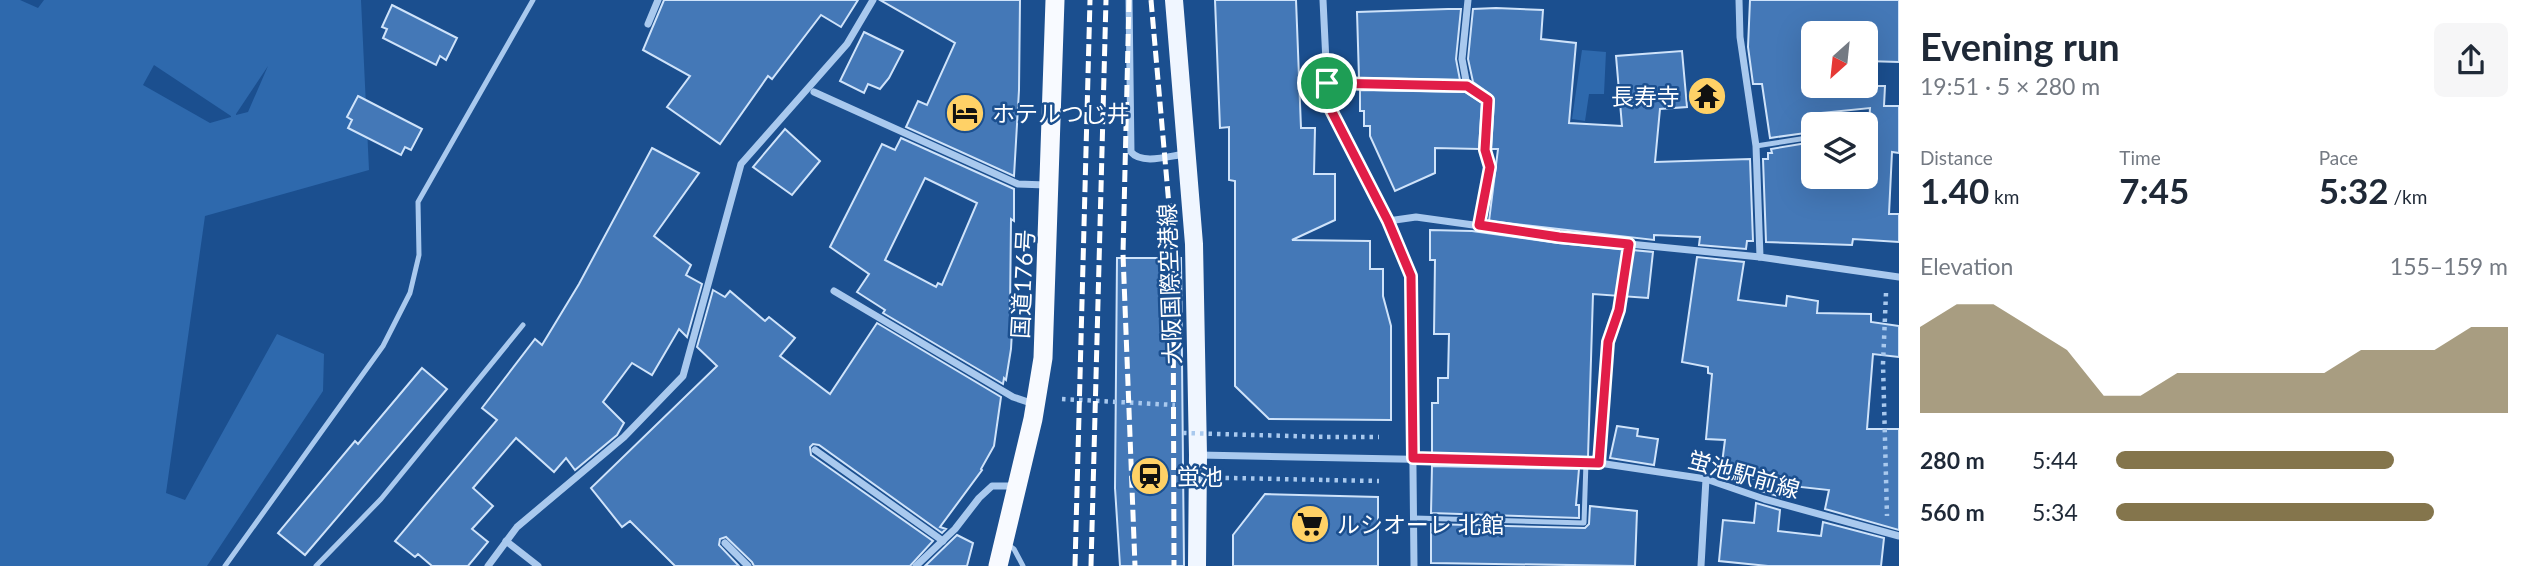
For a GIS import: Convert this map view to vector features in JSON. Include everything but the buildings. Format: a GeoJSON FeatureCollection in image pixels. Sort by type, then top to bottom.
{"type":"FeatureCollection","features":[{"type":"Feature","properties":{"kind":"highway","name":"国道176号"},"geometry":{"type":"LineString","coordinates":[[999,566],[1035,404],[1043,349],[1051,185],[1055,0]]}},
{"type":"Feature","properties":{"kind":"main road","name":"大阪国際空港線"},"geometry":{"type":"LineString","coordinates":[[1174,0],[1194,244],[1197,566]]}},
{"type":"Feature","properties":{"kind":"street"},"geometry":{"type":"LineString","coordinates":[[648,24],[658,0]]}},
{"type":"Feature","properties":{"kind":"street"},"geometry":{"type":"LineString","coordinates":[[488,566],[517,527],[624,437],[683,376],[741,164],[846,44],[873,0]]}},
{"type":"Feature","properties":{"kind":"street"},"geometry":{"type":"LineString","coordinates":[[1129,0],[1131,152],[1139,159],[1186,153]]}},
{"type":"Feature","properties":{"kind":"street"},"geometry":{"type":"LineString","coordinates":[[1323,0],[1331,110],[1388,221],[1411,276],[1414,566]]}},
{"type":"Feature","properties":{"kind":"street"},"geometry":{"type":"LineString","coordinates":[[1467,86],[1462,59],[1468,0]]}},
{"type":"Feature","properties":{"kind":"street"},"geometry":{"type":"LineString","coordinates":[[1739,0],[1740,37],[1756,146],[1759,257]]}},
{"type":"Feature","properties":{"kind":"street"},"geometry":{"type":"LineString","coordinates":[[1327,83],[1467,86],[1488,100],[1485,150],[1490,167],[1479,225]]}},
{"type":"Feature","properties":{"kind":"street"},"geometry":{"type":"LineString","coordinates":[[814,92],[1018,184],[1051,185]]}},
{"type":"Feature","properties":{"kind":"street"},"geometry":{"type":"LineString","coordinates":[[1388,221],[1416,217],[1559,237],[1759,257],[1899,277]]}},
{"type":"Feature","properties":{"kind":"street"},"geometry":{"type":"LineString","coordinates":[[834,292],[1013,397],[1035,404]]}},
{"type":"Feature","properties":{"kind":"street"},"geometry":{"type":"LineString","coordinates":[[815,450],[943,541]]}},
{"type":"Feature","properties":{"kind":"street","name":"蛍池駅前線"},"geometry":{"type":"LineString","coordinates":[[1198,455],[1599,463],[1706,479],[1764,499],[1887,535],[1899,536]]}},
{"type":"Feature","properties":{"kind":"street"},"geometry":{"type":"LineString","coordinates":[[1702,566],[1706,479]]}},
{"type":"Feature","properties":{"kind":"street"},"geometry":{"type":"LineString","coordinates":[[916,566],[943,541],[992,486],[1017,485]]}},
{"type":"Feature","properties":{"kind":"street"},"geometry":{"type":"LineString","coordinates":[[506,541],[538,566]]}},
{"type":"Feature","properties":{"kind":"street"},"geometry":{"type":"LineString","coordinates":[[725,543],[748,566]]}},
{"type":"Feature","properties":{"kind":"lane"},"geometry":{"type":"LineString","coordinates":[[225,566],[383,346],[410,293],[419,255],[418,202],[533,0]]}},
{"type":"Feature","properties":{"kind":"lane"},"geometry":{"type":"LineString","coordinates":[[1756,146],[1801,139]]}},
{"type":"Feature","properties":{"kind":"lane"},"geometry":{"type":"LineString","coordinates":[[316,566],[381,499],[523,326]]}},
{"type":"Feature","properties":{"kind":"lane"},"geometry":{"type":"LineString","coordinates":[[1415,518],[1584,523],[1586,462]]}},
{"type":"Feature","properties":{"kind":"lane"},"geometry":{"type":"LineString","coordinates":[[1004,542],[1014,549],[1023,566]]}},
{"type":"Feature","properties":{"kind":"path"},"geometry":{"type":"LineString","coordinates":[[1599,463],[1608,342],[1619,310],[1629,244]]}},
{"type":"Feature","properties":{"kind":"path"},"geometry":{"type":"LineString","coordinates":[[1886,275],[1883,378],[1887,535]]}},
{"type":"Feature","properties":{"kind":"path"},"geometry":{"type":"LineString","coordinates":[[1062,399],[1175,405]]}},
{"type":"Feature","properties":{"kind":"path"},"geometry":{"type":"LineString","coordinates":[[1183,433],[1379,437]]}},
{"type":"Feature","properties":{"kind":"path"},"geometry":{"type":"LineString","coordinates":[[1183,477],[1379,481]]}},
{"type":"Feature","properties":{"kind":"shaded area"},"geometry":{"type":"Polygon","coordinates":[[[0,0],[20,0],[38,8],[44,0],[361,0],[369,170],[205,216],[166,493],[185,500],[277,334],[324,354],[323,391],[207,566],[0,566],[0,0]],[[154,65],[143,85],[210,123],[231,117],[231,116],[154,65]],[[268,66],[236,114],[236,115],[248,112],[268,66]]]}},
{"type":"Feature","properties":{"kind":"shaded area"},"geometry":{"type":"Polygon","coordinates":[[[1582,50],[1606,52],[1604,94],[1589,94],[1585,121],[1572,119],[1582,50]]]}},
{"type":"Feature","properties":{"kind":"railway"},"geometry":{"type":"LineString","coordinates":[[1075,566],[1090,0]]}},
{"type":"Feature","properties":{"kind":"railway"},"geometry":{"type":"LineString","coordinates":[[1091,566],[1106,0]]}},
{"type":"Feature","properties":{"kind":"railway"},"geometry":{"type":"LineString","coordinates":[[1129,0],[1123,254],[1135,566]]}},
{"type":"Feature","properties":{"kind":"railway"},"geometry":{"type":"LineString","coordinates":[[1151,0],[1173,251],[1174,566]]}},
{"type":"Feature","properties":{"kind":"place","name":"長寿寺"},"geometry":{"type":"Point","coordinates":[1707,96]}},
{"type":"Feature","properties":{"kind":"place","name":"ホテルつじ井"},"geometry":{"type":"Point","coordinates":[965,113]}},
{"type":"Feature","properties":{"kind":"place","name":"蛍池"},"geometry":{"type":"Point","coordinates":[1150,476]}},
{"type":"Feature","properties":{"kind":"place","name":"ルシオーレ 北館"},"geometry":{"type":"Point","coordinates":[1310,524]}},
{"type":"Feature","properties":{"kind":"route"},"geometry":{"type":"LineString","coordinates":[[1327,83],[1467,86],[1488,100],[1485,150],[1490,167],[1479,225],[1629,244],[1619,310],[1608,342],[1599,463],[1413,458],[1411,276],[1388,221],[1331,110],[1327,83]]}}]}
